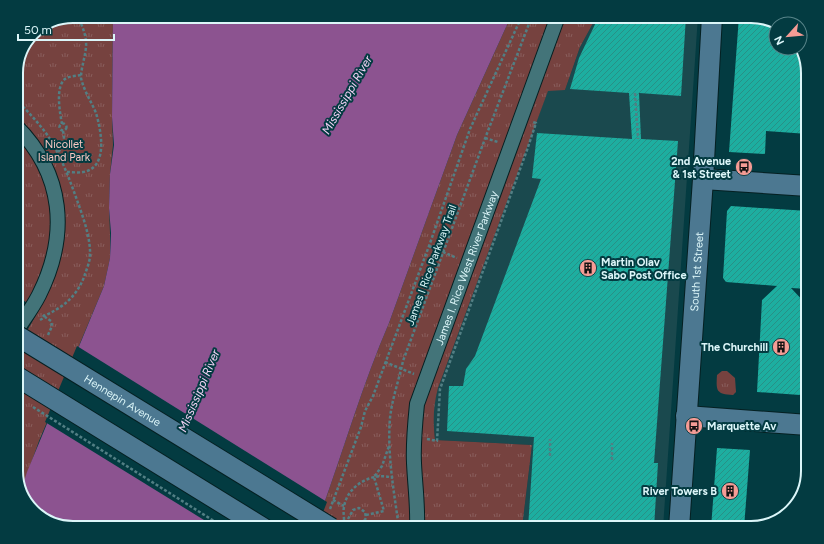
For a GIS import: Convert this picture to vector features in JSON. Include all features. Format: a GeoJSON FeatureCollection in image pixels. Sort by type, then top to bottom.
{"type":"FeatureCollection","features":[{"type":"Feature","properties":{"kind":"street","name":"James I. Rice West River Parkway"},"geometry":{"type":"LineString","coordinates":[[417,521],[414,462],[414,433],[417,404],[555,23]]}},
{"type":"Feature","properties":{"kind":"street","name":"South 1st Street"},"geometry":{"type":"LineString","coordinates":[[679,521],[703,179],[712,23]]}},
{"type":"Feature","properties":{"kind":"street"},"geometry":{"type":"LineString","coordinates":[[23,134],[34,146],[46,167],[52,182],[56,201],[57,230],[53,260],[39,295],[23,320]]}},
{"type":"Feature","properties":{"kind":"street"},"geometry":{"type":"LineString","coordinates":[[703,179],[801,186]]}},
{"type":"Feature","properties":{"kind":"street","name":"Hennepin Avenue"},"geometry":{"type":"LineString","coordinates":[[23,339],[337,520]]}},
{"type":"Feature","properties":{"kind":"street"},"geometry":{"type":"LineString","coordinates":[[23,380],[252,521]]}},
{"type":"Feature","properties":{"kind":"street"},"geometry":{"type":"LineString","coordinates":[[686,416],[801,424]]}},
{"type":"Feature","properties":{"kind":"path"},"geometry":{"type":"LineString","coordinates":[[68,172],[83,173],[97,165],[100,157],[101,146],[96,113],[82,85],[81,75],[86,39],[80,23]]}},
{"type":"Feature","properties":{"kind":"path"},"geometry":{"type":"LineString","coordinates":[[337,520],[333,500],[361,427],[365,411],[373,396],[429,246],[470,129],[519,23]]}},
{"type":"Feature","properties":{"kind":"path","name":"James I Rice Parkway Trail"},"geometry":{"type":"LineString","coordinates":[[399,521],[389,446],[390,417],[401,369],[486,136],[529,23]]}},
{"type":"Feature","properties":{"kind":"path"},"geometry":{"type":"LineString","coordinates":[[63,131],[59,128],[62,124],[59,96],[60,85],[64,80],[81,75]]}},
{"type":"Feature","properties":{"kind":"path"},"geometry":{"type":"LineString","coordinates":[[634,93],[638,139]]}},
{"type":"Feature","properties":{"kind":"path"},"geometry":{"type":"LineString","coordinates":[[58,152],[62,148],[63,131],[65,130],[66,126],[62,124]]}},
{"type":"Feature","properties":{"kind":"path"},"geometry":{"type":"LineString","coordinates":[[426,438],[437,440],[440,389],[536,125]]}},
{"type":"Feature","properties":{"kind":"path"},"geometry":{"type":"LineString","coordinates":[[429,246],[459,259]]}},
{"type":"Feature","properties":{"kind":"path"},"geometry":{"type":"LineString","coordinates":[[38,324],[45,318],[51,321],[52,326],[48,335]]}},
{"type":"Feature","properties":{"kind":"path"},"geometry":{"type":"LineString","coordinates":[[385,362],[415,375]]}},
{"type":"Feature","properties":{"kind":"path"},"geometry":{"type":"LineString","coordinates":[[30,405],[214,521]]}},
{"type":"Feature","properties":{"kind":"path"},"geometry":{"type":"LineString","coordinates":[[550,439],[550,456]]}},
{"type":"Feature","properties":{"kind":"path"},"geometry":{"type":"LineString","coordinates":[[612,443],[612,460]]}},
{"type":"Feature","properties":{"kind":"path"},"geometry":{"type":"LineString","coordinates":[[374,477],[382,466],[389,446]]}},
{"type":"Feature","properties":{"kind":"path"},"geometry":{"type":"LineString","coordinates":[[337,520],[349,494],[355,487],[374,477],[388,476],[393,479]]}},
{"type":"Feature","properties":{"kind":"path"},"geometry":{"type":"LineString","coordinates":[[366,515],[384,511],[374,477]]}},
{"type":"Feature","properties":{"kind":"path"},"geometry":{"type":"LineString","coordinates":[[333,500],[344,506]]}},
{"type":"Feature","properties":{"kind":"path"},"geometry":{"type":"LineString","coordinates":[[337,520],[359,508],[365,512],[366,515]]}},
{"type":"Feature","properties":{"kind":"path"},"geometry":{"type":"LineString","coordinates":[[364,521],[366,515]]}},
{"type":"Feature","properties":{"kind":"shaded area"},"geometry":{"type":"Polygon","coordinates":[[[593,23],[698,23],[663,521],[523,521],[532,445],[435,440],[433,417],[434,403],[438,388],[548,90],[565,90],[580,47],[593,23]]]}},
{"type":"Feature","properties":{"kind":"green space","name":"Nicollet Island Park"},"geometry":{"type":"Polygon","coordinates":[[[113,23],[113,145],[109,208],[110,258],[104,286],[39,441],[24,481],[23,474],[23,338],[39,310],[23,300],[24,63],[31,45],[45,31],[63,24],[113,23]]]}},
{"type":"Feature","properties":{"kind":"green space"},"geometry":{"type":"Polygon","coordinates":[[[508,23],[593,23],[580,47],[565,90],[548,91],[438,388],[434,408],[435,440],[532,445],[523,521],[317,521],[369,374],[457,135],[508,23]]]}},
{"type":"Feature","properties":{"kind":"green space"},"geometry":{"type":"Polygon","coordinates":[[[722,371],[727,371],[735,378],[736,392],[733,395],[723,394],[718,391],[717,375],[722,371]]]}},
{"type":"Feature","properties":{"kind":"water","name":"Mississippi River"},"geometry":{"type":"Polygon","coordinates":[[[113,23],[508,23],[457,135],[369,374],[317,521],[66,521],[45,513],[33,502],[24,481],[104,286],[110,258],[110,174],[114,145],[112,117],[113,23]]]}},
{"type":"Feature","properties":{"kind":"pier"},"geometry":{"type":"Polygon","coordinates":[[[77,346],[327,502],[320,521],[206,521],[45,422],[77,346]]]}},
{"type":"Feature","properties":{"kind":"building","name":"Martin Olav Sabo Post Office"},"geometry":{"type":"Polygon","coordinates":[[[596,23],[686,23],[681,96],[639,93],[641,139],[678,141],[654,463],[658,463],[654,521],[528,521],[534,437],[447,431],[449,386],[463,386],[466,369],[475,356],[541,179],[532,178],[537,133],[632,139],[629,93],[570,89],[579,58],[596,23]]]}},
{"type":"Feature","properties":{"kind":"building"},"geometry":{"type":"Polygon","coordinates":[[[738,23],[761,24],[768,26],[768,56],[798,56],[801,66],[801,134],[766,131],[765,154],[729,152],[738,23]]]}},
{"type":"Feature","properties":{"kind":"building"},"geometry":{"type":"Polygon","coordinates":[[[731,206],[801,211],[801,289],[791,288],[801,299],[800,395],[757,392],[762,300],[777,286],[726,282],[723,278],[727,211],[731,206]]]}},
{"type":"Feature","properties":{"kind":"building","name":"River Towers B"},"geometry":{"type":"Polygon","coordinates":[[[717,448],[750,450],[745,521],[712,521],[717,448]]]}},
{"type":"Feature","properties":{"kind":"place","name":"2nd Avenue & 1st Street"},"geometry":{"type":"Point","coordinates":[744,167]}},
{"type":"Feature","properties":{"kind":"place","name":"Martin Olav Sabo Post Office"},"geometry":{"type":"Point","coordinates":[588,268]}},
{"type":"Feature","properties":{"kind":"place","name":"The Churchill"},"geometry":{"type":"Point","coordinates":[781,347]}},
{"type":"Feature","properties":{"kind":"place","name":"Marquette Av"},"geometry":{"type":"Point","coordinates":[694,426]}},
{"type":"Feature","properties":{"kind":"place","name":"River Towers B"},"geometry":{"type":"Point","coordinates":[730,491]}}]}
